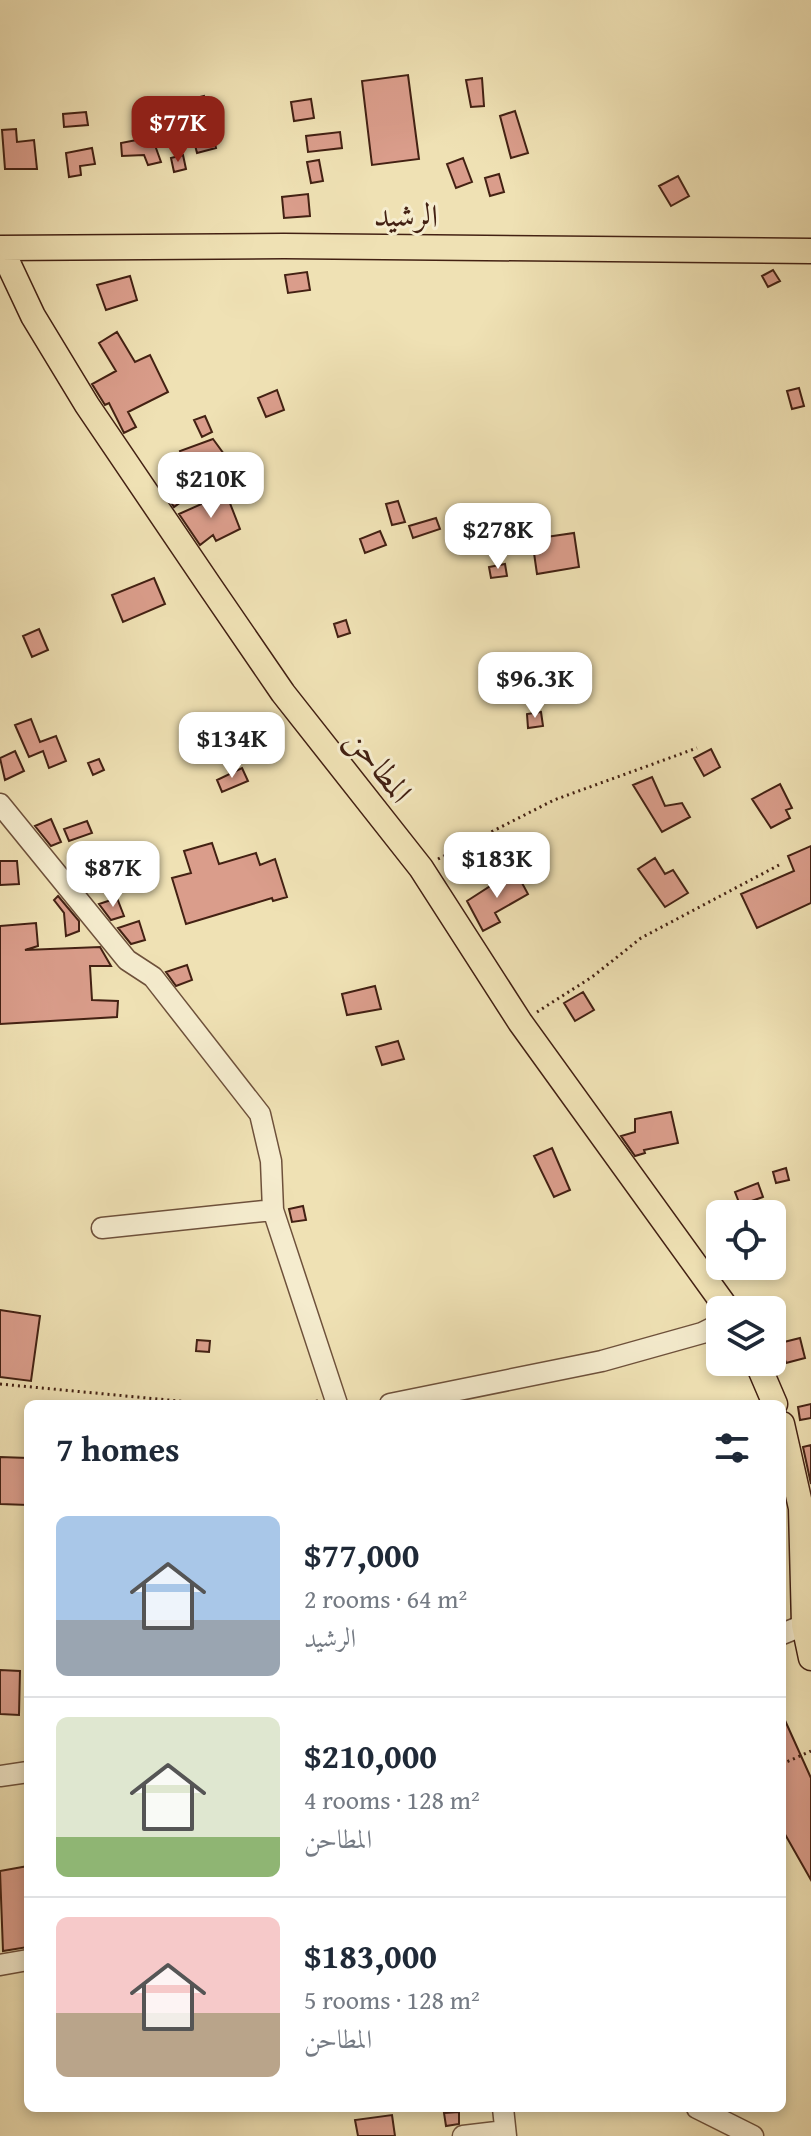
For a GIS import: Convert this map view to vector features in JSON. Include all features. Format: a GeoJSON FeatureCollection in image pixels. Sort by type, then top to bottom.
{"type":"FeatureCollection","features":[{"type":"Feature","properties":{"kind":"main road","name":"الرشيد"},"geometry":{"type":"LineString","coordinates":[[0,248],[284,246],[811,251]]}},
{"type":"Feature","properties":{"kind":"main road","name":"المطاحن"},"geometry":{"type":"LineString","coordinates":[[0,248],[33,316],[156,509],[283,693],[421,868],[520,1022],[718,1296]]}},
{"type":"Feature","properties":{"kind":"main road"},"geometry":{"type":"LineString","coordinates":[[763,1376],[773,1400]]}},
{"type":"Feature","properties":{"kind":"main road"},"geometry":{"type":"LineString","coordinates":[[786,1438],[806,1508],[793,1630],[811,1658]]}},
{"type":"Feature","properties":{"kind":"street"},"geometry":{"type":"LineString","coordinates":[[0,804],[127,960],[153,977],[260,1114],[271,1161],[273,1210],[335,1400]]}},
{"type":"Feature","properties":{"kind":"street"},"geometry":{"type":"LineString","coordinates":[[102,1228],[273,1210]]}},
{"type":"Feature","properties":{"kind":"street"},"geometry":{"type":"LineString","coordinates":[[410,1400],[602,1361],[706,1331]]}},
{"type":"Feature","properties":{"kind":"street"},"geometry":{"type":"LineString","coordinates":[[0,1776],[24,1773]]}},
{"type":"Feature","properties":{"kind":"street"},"geometry":{"type":"LineString","coordinates":[[0,1965],[24,1961]]}},
{"type":"Feature","properties":{"kind":"street"},"geometry":{"type":"LineString","coordinates":[[463,2136],[506,2134],[503,2112]]}},
{"type":"Feature","properties":{"kind":"street"},"geometry":{"type":"LineString","coordinates":[[705,2112],[753,2136]]}},
{"type":"Feature","properties":{"kind":"path"},"geometry":{"type":"LineString","coordinates":[[421,868],[554,800],[697,748]]}},
{"type":"Feature","properties":{"kind":"path"},"geometry":{"type":"LineString","coordinates":[[520,1022],[592,977],[641,938],[779,865]]}},
{"type":"Feature","properties":{"kind":"path"},"geometry":{"type":"LineString","coordinates":[[0,1384],[168,1400]]}},
{"type":"Feature","properties":{"kind":"path"},"geometry":{"type":"LineString","coordinates":[[786,1762],[811,1751]]}},
{"type":"Feature","properties":{"kind":"building"},"geometry":{"type":"Polygon","coordinates":[[[408,75],[419,159],[372,165],[362,81],[408,75]]]}},
{"type":"Feature","properties":{"kind":"building"},"geometry":{"type":"Polygon","coordinates":[[[482,78],[484,106],[471,107],[466,80],[482,78]]]}},
{"type":"Feature","properties":{"kind":"building"},"geometry":{"type":"Polygon","coordinates":[[[204,96],[216,148],[197,153],[184,101],[204,96]]]}},
{"type":"Feature","properties":{"kind":"building"},"geometry":{"type":"Polygon","coordinates":[[[311,99],[314,118],[294,121],[291,102],[311,99]]]}},
{"type":"Feature","properties":{"kind":"building"},"geometry":{"type":"Polygon","coordinates":[[[515,111],[528,153],[511,158],[500,116],[515,111]]]}},
{"type":"Feature","properties":{"kind":"building"},"geometry":{"type":"Polygon","coordinates":[[[86,112],[88,125],[64,127],[63,114],[86,112]]]}},
{"type":"Feature","properties":{"kind":"building"},"geometry":{"type":"Polygon","coordinates":[[[16,129],[17,142],[34,140],[37,169],[5,169],[2,130],[16,129]]]}},
{"type":"Feature","properties":{"kind":"building"},"geometry":{"type":"Polygon","coordinates":[[[340,132],[342,148],[308,152],[306,136],[340,132]]]}},
{"type":"Feature","properties":{"kind":"building"},"geometry":{"type":"Polygon","coordinates":[[[152,137],[161,162],[148,165],[144,155],[122,156],[121,143],[152,137]]]}},
{"type":"Feature","properties":{"kind":"building"},"geometry":{"type":"Polygon","coordinates":[[[92,148],[95,164],[80,166],[81,175],[69,177],[66,153],[92,148]]]}},
{"type":"Feature","properties":{"kind":"building"},"geometry":{"type":"Polygon","coordinates":[[[183,155],[186,169],[174,172],[171,158],[183,155]]]}},
{"type":"Feature","properties":{"kind":"building"},"geometry":{"type":"Polygon","coordinates":[[[463,158],[472,182],[456,188],[447,164],[463,158]]]}},
{"type":"Feature","properties":{"kind":"building"},"geometry":{"type":"Polygon","coordinates":[[[319,160],[323,181],[311,183],[307,162],[319,160]]]}},
{"type":"Feature","properties":{"kind":"building"},"geometry":{"type":"Polygon","coordinates":[[[499,174],[504,192],[490,196],[485,178],[499,174]]]}},
{"type":"Feature","properties":{"kind":"building"},"geometry":{"type":"Polygon","coordinates":[[[678,176],[689,196],[671,206],[659,186],[678,176]]]}},
{"type":"Feature","properties":{"kind":"building"},"geometry":{"type":"Polygon","coordinates":[[[308,194],[310,216],[284,218],[282,197],[308,194]]]}},
{"type":"Feature","properties":{"kind":"building"},"geometry":{"type":"Polygon","coordinates":[[[773,270],[780,281],[768,287],[762,276],[773,270]]]}},
{"type":"Feature","properties":{"kind":"building"},"geometry":{"type":"Polygon","coordinates":[[[307,272],[310,290],[288,293],[285,275],[307,272]]]}},
{"type":"Feature","properties":{"kind":"building"},"geometry":{"type":"Polygon","coordinates":[[[130,276],[137,300],[106,310],[97,285],[130,276]]]}},
{"type":"Feature","properties":{"kind":"building"},"geometry":{"type":"Polygon","coordinates":[[[117,332],[135,362],[150,355],[168,392],[128,412],[136,427],[124,433],[109,403],[105,405],[92,384],[116,371],[99,343],[117,332]]]}},
{"type":"Feature","properties":{"kind":"building"},"geometry":{"type":"Polygon","coordinates":[[[799,388],[804,406],[792,409],[787,391],[799,388]]]}},
{"type":"Feature","properties":{"kind":"building"},"geometry":{"type":"Polygon","coordinates":[[[277,390],[284,410],[266,417],[258,398],[277,390]]]}},
{"type":"Feature","properties":{"kind":"building"},"geometry":{"type":"Polygon","coordinates":[[[205,416],[212,432],[202,437],[194,420],[205,416]]]}},
{"type":"Feature","properties":{"kind":"building"},"geometry":{"type":"Polygon","coordinates":[[[213,439],[232,465],[174,507],[165,493],[175,489],[166,462],[182,456],[180,451],[213,439]]]}},
{"type":"Feature","properties":{"kind":"building"},"geometry":{"type":"Polygon","coordinates":[[[226,493],[240,529],[216,541],[213,535],[200,545],[179,514],[226,493]]]}},
{"type":"Feature","properties":{"kind":"building"},"geometry":{"type":"Polygon","coordinates":[[[398,501],[405,522],[392,525],[386,504],[398,501]]]}},
{"type":"Feature","properties":{"kind":"building"},"geometry":{"type":"Polygon","coordinates":[[[436,518],[440,529],[413,538],[409,526],[436,518]]]}},
{"type":"Feature","properties":{"kind":"building"},"geometry":{"type":"Polygon","coordinates":[[[380,531],[386,545],[365,553],[360,539],[380,531]]]}},
{"type":"Feature","properties":{"kind":"building"},"geometry":{"type":"Polygon","coordinates":[[[574,533],[579,567],[537,574],[532,539],[574,533]]]}},
{"type":"Feature","properties":{"kind":"building"},"geometry":{"type":"Polygon","coordinates":[[[505,564],[507,576],[491,578],[489,567],[505,564]]]}},
{"type":"Feature","properties":{"kind":"building"},"geometry":{"type":"Polygon","coordinates":[[[154,578],[165,604],[123,622],[112,595],[154,578]]]}},
{"type":"Feature","properties":{"kind":"building"},"geometry":{"type":"Polygon","coordinates":[[[346,620],[350,633],[338,637],[334,624],[346,620]]]}},
{"type":"Feature","properties":{"kind":"building"},"geometry":{"type":"Polygon","coordinates":[[[39,629],[48,650],[32,657],[23,636],[39,629]]]}},
{"type":"Feature","properties":{"kind":"building"},"geometry":{"type":"Polygon","coordinates":[[[523,675],[524,689],[509,691],[507,676],[523,675]]]}},
{"type":"Feature","properties":{"kind":"building"},"geometry":{"type":"Polygon","coordinates":[[[541,712],[543,726],[528,728],[527,714],[541,712]]]}},
{"type":"Feature","properties":{"kind":"building"},"geometry":{"type":"Polygon","coordinates":[[[31,719],[40,742],[56,736],[66,761],[49,768],[43,751],[29,757],[15,725],[31,719]]]}},
{"type":"Feature","properties":{"kind":"building"},"geometry":{"type":"Polygon","coordinates":[[[711,749],[720,767],[704,776],[694,758],[711,749]]]}},
{"type":"Feature","properties":{"kind":"building"},"geometry":{"type":"Polygon","coordinates":[[[15,751],[24,771],[5,780],[0,758],[15,751]]]}},
{"type":"Feature","properties":{"kind":"building"},"geometry":{"type":"Polygon","coordinates":[[[99,759],[104,770],[93,775],[88,763],[99,759]]]}},
{"type":"Feature","properties":{"kind":"building"},"geometry":{"type":"Polygon","coordinates":[[[242,768],[248,781],[222,792],[217,780],[242,768]]]}},
{"type":"Feature","properties":{"kind":"building"},"geometry":{"type":"Polygon","coordinates":[[[652,777],[665,806],[682,803],[690,817],[662,832],[633,785],[652,777]]]}},
{"type":"Feature","properties":{"kind":"building"},"geometry":{"type":"Polygon","coordinates":[[[780,784],[792,808],[786,810],[790,818],[771,828],[752,799],[780,784]]]}},
{"type":"Feature","properties":{"kind":"building"},"geometry":{"type":"Polygon","coordinates":[[[51,819],[61,842],[51,846],[35,826],[51,819]]]}},
{"type":"Feature","properties":{"kind":"building"},"geometry":{"type":"Polygon","coordinates":[[[87,821],[92,833],[69,841],[64,829],[87,821]]]}},
{"type":"Feature","properties":{"kind":"building"},"geometry":{"type":"Polygon","coordinates":[[[212,843],[219,864],[256,853],[260,865],[275,859],[287,897],[273,901],[272,898],[186,924],[172,878],[191,873],[184,851],[212,843]]]}},
{"type":"Feature","properties":{"kind":"building"},"geometry":{"type":"Polygon","coordinates":[[[811,846],[811,903],[757,928],[741,894],[794,871],[788,856],[811,846]]]}},
{"type":"Feature","properties":{"kind":"building"},"geometry":{"type":"Polygon","coordinates":[[[655,858],[665,874],[673,870],[688,893],[665,907],[638,869],[655,858]]]}},
{"type":"Feature","properties":{"kind":"building"},"geometry":{"type":"Polygon","coordinates":[[[0,861],[17,861],[19,884],[0,885],[0,861]]]}},
{"type":"Feature","properties":{"kind":"building"},"geometry":{"type":"Polygon","coordinates":[[[515,870],[528,894],[495,913],[500,922],[483,931],[467,901],[515,870]]]}},
{"type":"Feature","properties":{"kind":"building"},"geometry":{"type":"Polygon","coordinates":[[[58,896],[79,921],[79,931],[66,936],[64,913],[54,900],[58,896]]]}},
{"type":"Feature","properties":{"kind":"building"},"geometry":{"type":"Polygon","coordinates":[[[117,898],[124,916],[111,920],[99,904],[117,898]]]}},
{"type":"Feature","properties":{"kind":"building"},"geometry":{"type":"Polygon","coordinates":[[[139,921],[145,940],[131,944],[118,928],[139,921]]]}},
{"type":"Feature","properties":{"kind":"building"},"geometry":{"type":"Polygon","coordinates":[[[36,923],[38,946],[25,950],[100,947],[111,966],[90,966],[92,1000],[118,1001],[117,1017],[0,1024],[0,926],[36,923]]]}},
{"type":"Feature","properties":{"kind":"building"},"geometry":{"type":"Polygon","coordinates":[[[187,965],[192,980],[176,986],[166,972],[187,965]]]}},
{"type":"Feature","properties":{"kind":"building"},"geometry":{"type":"Polygon","coordinates":[[[375,986],[381,1009],[347,1015],[342,994],[375,986]]]}},
{"type":"Feature","properties":{"kind":"building"},"geometry":{"type":"Polygon","coordinates":[[[583,992],[594,1010],[575,1021],[564,1003],[583,992]]]}},
{"type":"Feature","properties":{"kind":"building"},"geometry":{"type":"Polygon","coordinates":[[[398,1041],[404,1059],[382,1065],[376,1047],[398,1041]]]}},
{"type":"Feature","properties":{"kind":"building"},"geometry":{"type":"Polygon","coordinates":[[[671,1112],[678,1143],[644,1150],[645,1153],[635,1156],[621,1136],[635,1132],[635,1119],[671,1112]]]}},
{"type":"Feature","properties":{"kind":"building"},"geometry":{"type":"Polygon","coordinates":[[[552,1148],[570,1190],[554,1197],[534,1156],[552,1148]]]}},
{"type":"Feature","properties":{"kind":"building"},"geometry":{"type":"Polygon","coordinates":[[[786,1168],[789,1180],[776,1183],[773,1172],[786,1168]]]}},
{"type":"Feature","properties":{"kind":"building"},"geometry":{"type":"Polygon","coordinates":[[[758,1183],[763,1197],[738,1200],[735,1192],[758,1183]]]}},
{"type":"Feature","properties":{"kind":"building"},"geometry":{"type":"Polygon","coordinates":[[[303,1206],[306,1220],[292,1222],[289,1209],[303,1206]]]}},
{"type":"Feature","properties":{"kind":"building"},"geometry":{"type":"Polygon","coordinates":[[[0,1310],[40,1316],[31,1381],[0,1377],[0,1310]]]}},
{"type":"Feature","properties":{"kind":"building"},"geometry":{"type":"Polygon","coordinates":[[[800,1338],[805,1358],[786,1363],[786,1342],[800,1338]]]}},
{"type":"Feature","properties":{"kind":"building"},"geometry":{"type":"Polygon","coordinates":[[[197,1340],[210,1341],[209,1352],[196,1351],[197,1340]]]}},
{"type":"Feature","properties":{"kind":"building"},"geometry":{"type":"Polygon","coordinates":[[[811,1404],[811,1418],[800,1420],[798,1407],[811,1404]]]}},
{"type":"Feature","properties":{"kind":"building"},"geometry":{"type":"Polygon","coordinates":[[[811,1445],[811,1484],[803,1447],[811,1445]]]}},
{"type":"Feature","properties":{"kind":"building"},"geometry":{"type":"Polygon","coordinates":[[[0,1457],[24,1458],[24,1505],[0,1504],[0,1457]]]}},
{"type":"Feature","properties":{"kind":"building"},"geometry":{"type":"Polygon","coordinates":[[[0,1670],[20,1671],[19,1715],[0,1714],[0,1670]]]}},
{"type":"Feature","properties":{"kind":"building"},"geometry":{"type":"Polygon","coordinates":[[[786,1723],[811,1778],[811,1880],[786,1836],[786,1723]]]}},
{"type":"Feature","properties":{"kind":"building"},"geometry":{"type":"Polygon","coordinates":[[[24,1867],[24,1948],[3,1951],[0,1871],[24,1867]]]}},
{"type":"Feature","properties":{"kind":"building"},"geometry":{"type":"Polygon","coordinates":[[[459,2112],[459,2124],[446,2126],[444,2113],[459,2112]]]}},
{"type":"Feature","properties":{"kind":"building"},"geometry":{"type":"Polygon","coordinates":[[[392,2115],[395,2136],[358,2136],[355,2120],[392,2115]]]}}]}
